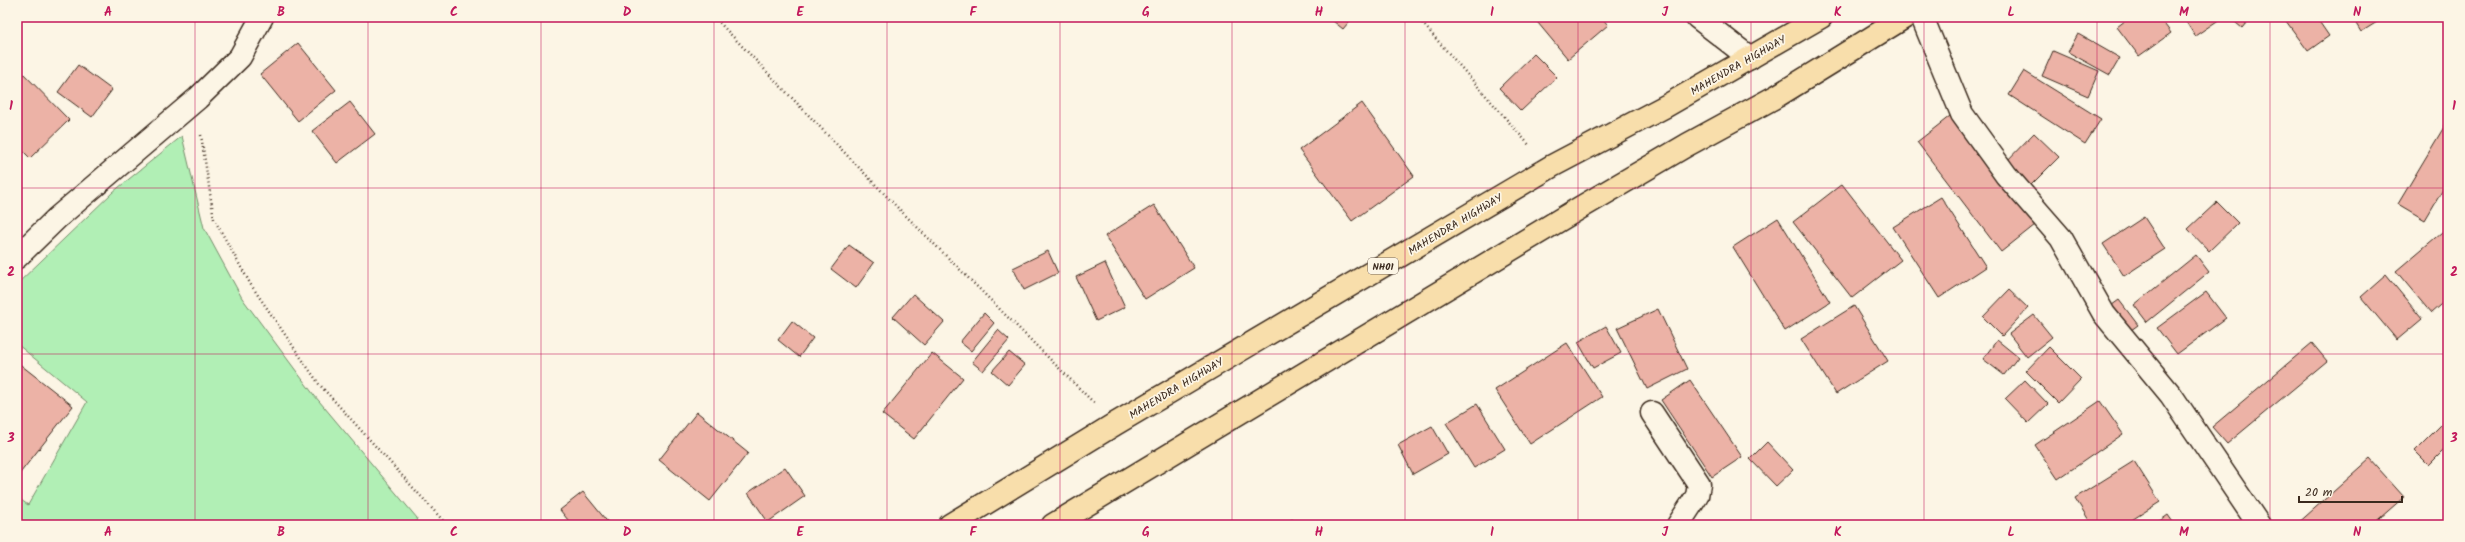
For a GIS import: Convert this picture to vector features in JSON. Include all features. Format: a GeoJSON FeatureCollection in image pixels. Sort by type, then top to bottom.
{"type":"FeatureCollection","features":[{"type":"Feature","properties":{"kind":"highway","name":"MAHENDRA HIGHWAY"},"geometry":{"type":"LineString","coordinates":[[950,525],[1115,424],[1552,166],[1750,58],[1821,17]]}},
{"type":"Feature","properties":{"kind":"highway"},"geometry":{"type":"LineString","coordinates":[[1053,525],[1558,221],[1687,145],[1777,96],[1905,17]]}},
{"type":"Feature","properties":{"kind":"street"},"geometry":{"type":"LineString","coordinates":[[17,258],[57,218],[198,98],[240,57],[262,17]]}},
{"type":"Feature","properties":{"kind":"street"},"geometry":{"type":"LineString","coordinates":[[1697,17],[1750,58]]}},
{"type":"Feature","properties":{"kind":"street"},"geometry":{"type":"LineString","coordinates":[[1922,17],[1962,114],[2006,175],[2061,238],[2104,314],[2171,395],[2259,525]]}},
{"type":"Feature","properties":{"kind":"street"},"geometry":{"type":"LineString","coordinates":[[1652,413],[1699,484],[1696,496],[1678,525]]}},
{"type":"Feature","properties":{"kind":"path"},"geometry":{"type":"LineString","coordinates":[[714,17],[896,206],[1115,424]]}},
{"type":"Feature","properties":{"kind":"path"},"geometry":{"type":"LineString","coordinates":[[1417,17],[1519,135],[1552,166]]}},
{"type":"Feature","properties":{"kind":"path"},"geometry":{"type":"LineString","coordinates":[[198,98],[204,163],[214,219],[250,285],[319,384],[446,525]]}},
{"type":"Feature","properties":{"kind":"green space"},"geometry":{"type":"Polygon","coordinates":[[[182,136],[204,228],[242,298],[314,395],[417,518],[415,525],[17,525],[17,497],[28,505],[87,402],[17,344],[17,284],[113,192],[182,136]]]}},
{"type":"Feature","properties":{"kind":"building"},"geometry":{"type":"Polygon","coordinates":[[[1328,17],[1353,17],[1343,29],[1328,17]]]}},
{"type":"Feature","properties":{"kind":"building"},"geometry":{"type":"Polygon","coordinates":[[[1533,17],[1601,17],[1608,25],[1568,59],[1533,17]]]}},
{"type":"Feature","properties":{"kind":"building"},"geometry":{"type":"Polygon","coordinates":[[[2130,17],[2159,17],[2171,33],[2139,56],[2117,27],[2130,17]]]}},
{"type":"Feature","properties":{"kind":"building"},"geometry":{"type":"Polygon","coordinates":[[[2183,17],[2219,17],[2220,19],[2195,36],[2183,17]]]}},
{"type":"Feature","properties":{"kind":"building"},"geometry":{"type":"Polygon","coordinates":[[[2229,17],[2251,17],[2242,28],[2229,17]]]}},
{"type":"Feature","properties":{"kind":"building"},"geometry":{"type":"Polygon","coordinates":[[[2283,17],[2316,17],[2329,36],[2308,51],[2283,17]]]}},
{"type":"Feature","properties":{"kind":"building"},"geometry":{"type":"Polygon","coordinates":[[[2352,17],[2385,17],[2361,32],[2352,17]]]}},
{"type":"Feature","properties":{"kind":"building"},"geometry":{"type":"Polygon","coordinates":[[[2078,34],[2120,58],[2110,75],[2068,52],[2078,34]]]}},
{"type":"Feature","properties":{"kind":"building"},"geometry":{"type":"Polygon","coordinates":[[[298,43],[336,90],[298,121],[260,74],[298,43]]]}},
{"type":"Feature","properties":{"kind":"building"},"geometry":{"type":"Polygon","coordinates":[[[2053,51],[2099,71],[2088,96],[2042,76],[2053,51]]]}},
{"type":"Feature","properties":{"kind":"building"},"geometry":{"type":"Polygon","coordinates":[[[1534,54],[1557,77],[1521,111],[1499,88],[1534,54]]]}},
{"type":"Feature","properties":{"kind":"building"},"geometry":{"type":"Polygon","coordinates":[[[78,65],[112,90],[92,117],[58,92],[78,65]]]}},
{"type":"Feature","properties":{"kind":"building"},"geometry":{"type":"Polygon","coordinates":[[[17,67],[69,120],[30,158],[17,145],[17,67]]]}},
{"type":"Feature","properties":{"kind":"building"},"geometry":{"type":"Polygon","coordinates":[[[2024,71],[2101,119],[2085,144],[2009,95],[2024,71]]]}},
{"type":"Feature","properties":{"kind":"building"},"geometry":{"type":"Polygon","coordinates":[[[350,102],[375,134],[337,163],[312,131],[350,102]]]}},
{"type":"Feature","properties":{"kind":"building"},"geometry":{"type":"Polygon","coordinates":[[[1362,103],[1414,176],[1352,221],[1299,150],[1362,103]]]}},
{"type":"Feature","properties":{"kind":"building"},"geometry":{"type":"Polygon","coordinates":[[[1950,116],[2035,225],[2001,252],[1917,142],[1950,116]]]}},
{"type":"Feature","properties":{"kind":"building"},"geometry":{"type":"Polygon","coordinates":[[[2447,122],[2448,181],[2425,220],[2398,204],[2447,122]]]}},
{"type":"Feature","properties":{"kind":"building"},"geometry":{"type":"Polygon","coordinates":[[[2034,133],[2059,157],[2026,190],[2002,166],[2034,133]]]}},
{"type":"Feature","properties":{"kind":"building"},"geometry":{"type":"Polygon","coordinates":[[[1842,184],[1901,260],[1852,298],[1793,222],[1842,184]]]}},
{"type":"Feature","properties":{"kind":"building"},"geometry":{"type":"Polygon","coordinates":[[[1941,197],[1986,267],[1939,298],[1893,227],[1941,197]]]}},
{"type":"Feature","properties":{"kind":"building"},"geometry":{"type":"Polygon","coordinates":[[[2217,202],[2238,223],[2209,251],[2188,229],[2217,202]]]}},
{"type":"Feature","properties":{"kind":"building"},"geometry":{"type":"Polygon","coordinates":[[[1154,205],[1194,268],[1145,299],[1105,236],[1154,205]]]}},
{"type":"Feature","properties":{"kind":"building"},"geometry":{"type":"Polygon","coordinates":[[[2144,217],[2165,249],[2124,276],[2103,244],[2144,217]]]}},
{"type":"Feature","properties":{"kind":"building"},"geometry":{"type":"Polygon","coordinates":[[[1778,218],[1830,302],[1785,331],[1733,247],[1778,218]]]}},
{"type":"Feature","properties":{"kind":"building"},"geometry":{"type":"Polygon","coordinates":[[[2448,227],[2448,298],[2431,313],[2396,271],[2448,227]]]}},
{"type":"Feature","properties":{"kind":"building"},"geometry":{"type":"Polygon","coordinates":[[[849,245],[874,263],[856,288],[831,269],[849,245]]]}},
{"type":"Feature","properties":{"kind":"building"},"geometry":{"type":"Polygon","coordinates":[[[1048,251],[1058,273],[1024,290],[1013,268],[1048,251]]]}},
{"type":"Feature","properties":{"kind":"building"},"geometry":{"type":"Polygon","coordinates":[[[2196,255],[2209,272],[2147,322],[2134,305],[2196,255]]]}},
{"type":"Feature","properties":{"kind":"building"},"geometry":{"type":"Polygon","coordinates":[[[1105,263],[1125,307],[1096,321],[1076,277],[1105,263]]]}},
{"type":"Feature","properties":{"kind":"building"},"geometry":{"type":"Polygon","coordinates":[[[2386,275],[2422,319],[2397,340],[2361,297],[2386,275]]]}},
{"type":"Feature","properties":{"kind":"building"},"geometry":{"type":"Polygon","coordinates":[[[2009,290],[2028,308],[2002,336],[1983,317],[2009,290]]]}},
{"type":"Feature","properties":{"kind":"building"},"geometry":{"type":"Polygon","coordinates":[[[2206,292],[2226,318],[2177,354],[2157,328],[2206,292]]]}},
{"type":"Feature","properties":{"kind":"building"},"geometry":{"type":"Polygon","coordinates":[[[913,294],[944,322],[924,345],[893,317],[913,294]]]}},
{"type":"Feature","properties":{"kind":"building"},"geometry":{"type":"Polygon","coordinates":[[[2119,300],[2138,325],[2127,333],[2108,308],[2119,300]]]}},
{"type":"Feature","properties":{"kind":"building"},"geometry":{"type":"Polygon","coordinates":[[[1854,306],[1888,361],[1836,394],[1801,339],[1854,306]]]}},
{"type":"Feature","properties":{"kind":"building"},"geometry":{"type":"Polygon","coordinates":[[[1658,309],[1687,369],[1647,389],[1617,328],[1658,309]]]}},
{"type":"Feature","properties":{"kind":"building"},"geometry":{"type":"Polygon","coordinates":[[[984,313],[994,323],[971,351],[960,342],[984,313]]]}},
{"type":"Feature","properties":{"kind":"building"},"geometry":{"type":"Polygon","coordinates":[[[2034,315],[2052,337],[2027,357],[2009,334],[2034,315]]]}},
{"type":"Feature","properties":{"kind":"building"},"geometry":{"type":"Polygon","coordinates":[[[792,321],[813,338],[799,357],[778,340],[792,321]]]}},
{"type":"Feature","properties":{"kind":"building"},"geometry":{"type":"Polygon","coordinates":[[[1606,326],[1621,353],[1593,368],[1578,342],[1606,326]]]}},
{"type":"Feature","properties":{"kind":"building"},"geometry":{"type":"Polygon","coordinates":[[[998,330],[1009,340],[983,371],[972,362],[998,330]]]}},
{"type":"Feature","properties":{"kind":"building"},"geometry":{"type":"Polygon","coordinates":[[[1997,340],[2018,357],[2004,375],[1983,359],[1997,340]]]}},
{"type":"Feature","properties":{"kind":"building"},"geometry":{"type":"Polygon","coordinates":[[[1567,343],[1602,397],[1530,444],[1495,390],[1567,343]]]}},
{"type":"Feature","properties":{"kind":"building"},"geometry":{"type":"Polygon","coordinates":[[[2312,343],[2327,361],[2227,444],[2212,427],[2312,343]]]}},
{"type":"Feature","properties":{"kind":"building"},"geometry":{"type":"Polygon","coordinates":[[[2049,347],[2081,379],[2058,403],[2026,371],[2049,347]]]}},
{"type":"Feature","properties":{"kind":"building"},"geometry":{"type":"Polygon","coordinates":[[[1009,352],[1025,365],[1008,385],[992,371],[1009,352]]]}},
{"type":"Feature","properties":{"kind":"building"},"geometry":{"type":"Polygon","coordinates":[[[932,353],[963,378],[914,439],[882,414],[932,353]]]}},
{"type":"Feature","properties":{"kind":"building"},"geometry":{"type":"Polygon","coordinates":[[[17,362],[73,406],[17,477],[17,362]]]}},
{"type":"Feature","properties":{"kind":"building"},"geometry":{"type":"Polygon","coordinates":[[[1690,380],[1742,457],[1712,477],[1661,400],[1690,380]]]}},
{"type":"Feature","properties":{"kind":"building"},"geometry":{"type":"Polygon","coordinates":[[[2025,380],[2048,404],[2028,423],[2005,399],[2025,380]]]}},
{"type":"Feature","properties":{"kind":"building"},"geometry":{"type":"Polygon","coordinates":[[[2100,401],[2123,434],[2058,479],[2035,445],[2100,401]]]}},
{"type":"Feature","properties":{"kind":"building"},"geometry":{"type":"Polygon","coordinates":[[[1477,404],[1505,449],[1474,468],[1446,423],[1477,404]]]}},
{"type":"Feature","properties":{"kind":"building"},"geometry":{"type":"Polygon","coordinates":[[[697,412],[748,453],[710,501],[659,460],[697,412]]]}},
{"type":"Feature","properties":{"kind":"building"},"geometry":{"type":"Polygon","coordinates":[[[2445,421],[2448,424],[2448,446],[2429,465],[2415,451],[2445,421]]]}},
{"type":"Feature","properties":{"kind":"building"},"geometry":{"type":"Polygon","coordinates":[[[1432,426],[1448,454],[1413,474],[1398,445],[1432,426]]]}},
{"type":"Feature","properties":{"kind":"building"},"geometry":{"type":"Polygon","coordinates":[[[1767,442],[1793,470],[1776,486],[1750,459],[1767,442]]]}},
{"type":"Feature","properties":{"kind":"building"},"geometry":{"type":"Polygon","coordinates":[[[2370,459],[2404,497],[2372,525],[2296,525],[2370,459]]]}},
{"type":"Feature","properties":{"kind":"building"},"geometry":{"type":"Polygon","coordinates":[[[2134,461],[2160,502],[2124,525],[2092,525],[2075,498],[2134,461]]]}},
{"type":"Feature","properties":{"kind":"building"},"geometry":{"type":"Polygon","coordinates":[[[785,467],[805,496],[768,522],[748,493],[785,467]]]}},
{"type":"Feature","properties":{"kind":"building"},"geometry":{"type":"Polygon","coordinates":[[[583,492],[610,525],[572,525],[560,510],[583,492]]]}},
{"type":"Feature","properties":{"kind":"building"},"geometry":{"type":"Polygon","coordinates":[[[2168,515],[2175,525],[2154,525],[2168,515]]]}},
{"type":"Feature","properties":{"kind":"building"},"geometry":{"type":"Polygon","coordinates":[[[1292,519],[1297,525],[1285,525],[1292,519]]]}}]}
